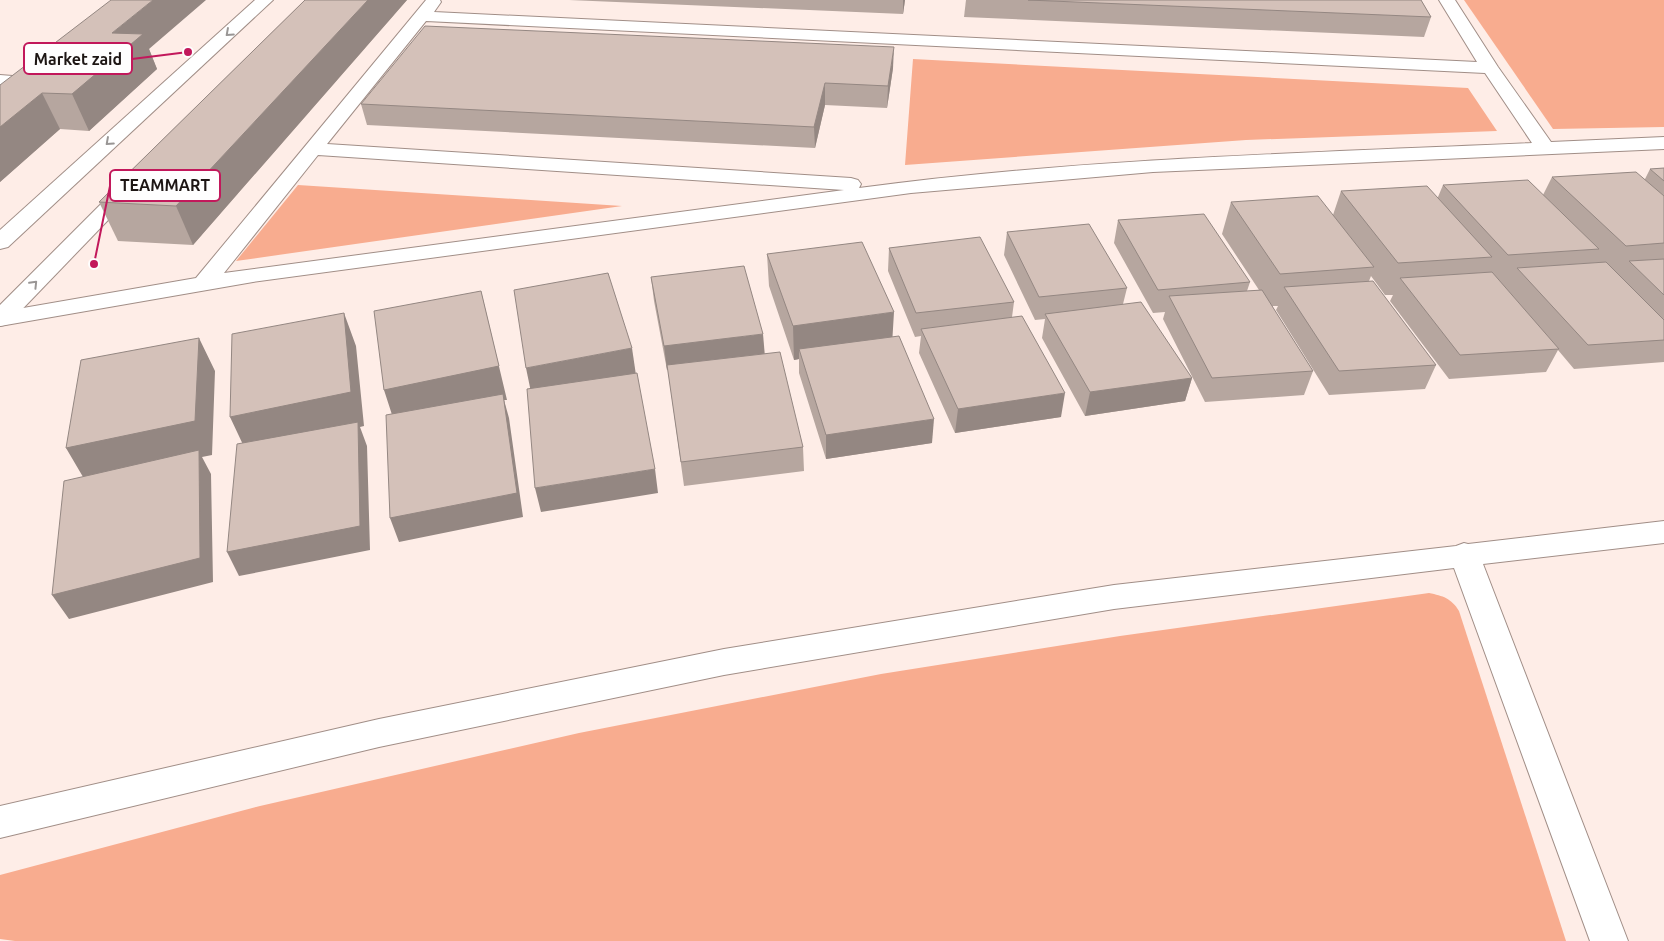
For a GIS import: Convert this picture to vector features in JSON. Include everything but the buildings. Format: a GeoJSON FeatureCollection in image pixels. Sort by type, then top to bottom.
{"type":"FeatureCollection","features":[{"type":"Feature","properties":{"kind":"street"},"geometry":{"type":"LineString","coordinates":[[0,242],[265,0]]}},
{"type":"Feature","properties":{"kind":"street"},"geometry":{"type":"LineString","coordinates":[[203,284],[435,0]]}},
{"type":"Feature","properties":{"kind":"street"},"geometry":{"type":"LineString","coordinates":[[1447,0],[1490,68],[1546,149]]}},
{"type":"Feature","properties":{"kind":"street"},"geometry":{"type":"LineString","coordinates":[[422,16],[1490,68]]}},
{"type":"Feature","properties":{"kind":"street"},"geometry":{"type":"LineString","coordinates":[[13,97],[47,70]]}},
{"type":"Feature","properties":{"kind":"street"},"geometry":{"type":"LineString","coordinates":[[0,80],[32,82]]}},
{"type":"Feature","properties":{"kind":"street"},"geometry":{"type":"LineString","coordinates":[[0,319],[263,273],[911,188],[1153,166],[1664,143]]}},
{"type":"Feature","properties":{"kind":"street"},"geometry":{"type":"LineString","coordinates":[[314,149],[911,188]]}},
{"type":"Feature","properties":{"kind":"street"},"geometry":{"type":"LineString","coordinates":[[0,319],[145,170]]}},
{"type":"Feature","properties":{"kind":"street"},"geometry":{"type":"LineString","coordinates":[[0,822],[379,732],[724,662],[1114,597],[1464,554],[1664,532]]}},
{"type":"Feature","properties":{"kind":"street"},"geometry":{"type":"LineString","coordinates":[[1464,554],[1609,941]]}},
{"type":"Feature","properties":{"kind":"shaded area"},"geometry":{"type":"Polygon","coordinates":[[[1464,0],[1664,0],[1664,127],[1553,129],[1464,0]]]}},
{"type":"Feature","properties":{"kind":"shaded area"},"geometry":{"type":"Polygon","coordinates":[[[913,59],[1468,88],[1497,131],[1246,140],[905,165],[913,59]]]}},
{"type":"Feature","properties":{"kind":"shaded area"},"geometry":{"type":"Polygon","coordinates":[[[298,185],[622,206],[236,261],[298,185]]]}},
{"type":"Feature","properties":{"kind":"shaded area"},"geometry":{"type":"Polygon","coordinates":[[[1429,593],[1446,598],[1459,611],[1566,941],[15,941],[0,939],[0,875],[260,806],[579,733],[881,674],[1120,636],[1429,593]]]}},
{"type":"Feature","properties":{"kind":"place","name":"Market zaid"},"geometry":{"type":"Point","coordinates":[188,52]}},
{"type":"Feature","properties":{"kind":"place","name":"TEAMMART"},"geometry":{"type":"Point","coordinates":[94,264]}}]}
